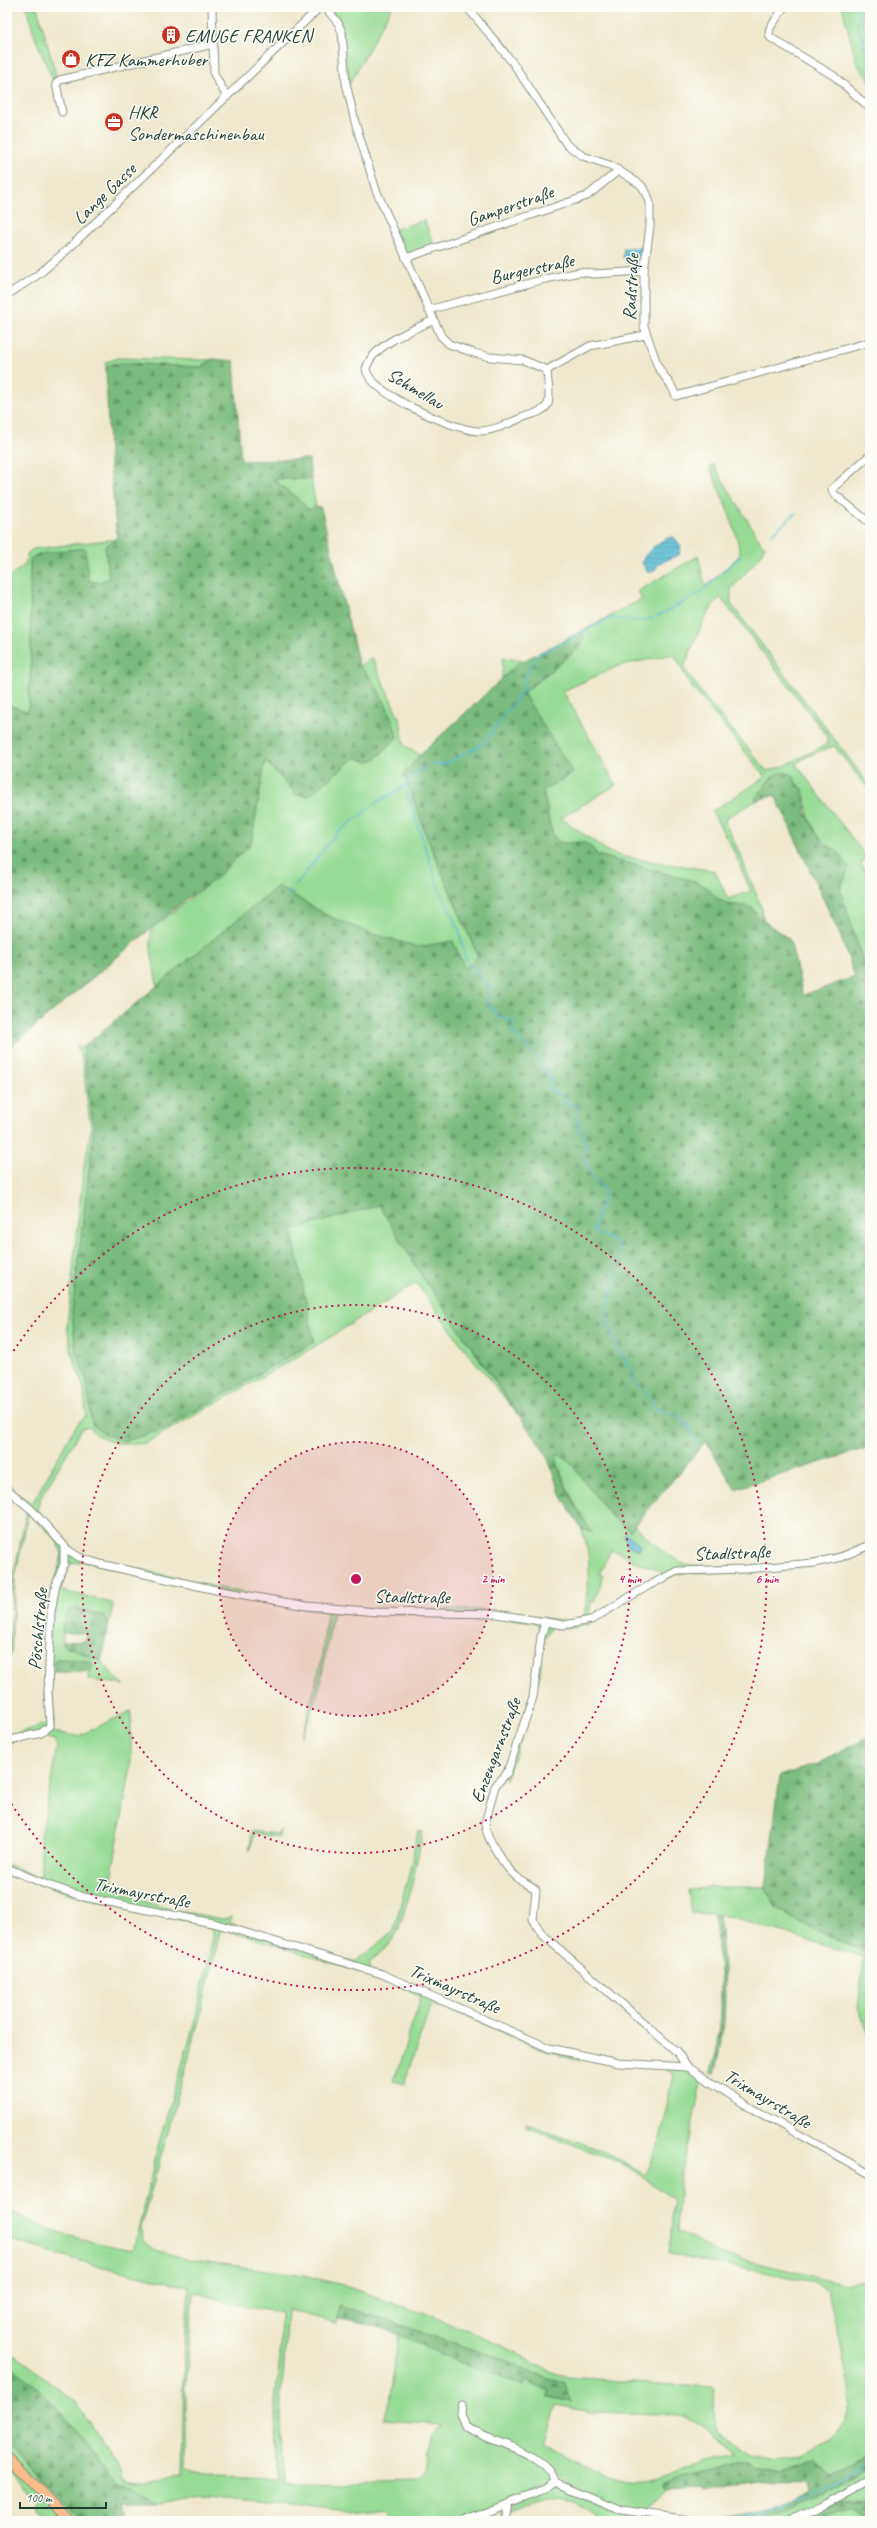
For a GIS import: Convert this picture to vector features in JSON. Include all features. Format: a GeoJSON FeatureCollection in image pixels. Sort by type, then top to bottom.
{"type":"FeatureCollection","features":[{"type":"Feature","properties":{"kind":"main road"},"geometry":{"type":"LineString","coordinates":[[7,2457],[71,2521]]}},
{"type":"Feature","properties":{"kind":"street"},"geometry":{"type":"LineString","coordinates":[[212,7],[214,74],[227,97]]}},
{"type":"Feature","properties":{"kind":"street","name":"Lange Gasse"},"geometry":{"type":"LineString","coordinates":[[7,295],[39,274],[66,251],[320,7]]}},
{"type":"Feature","properties":{"kind":"street"},"geometry":{"type":"LineString","coordinates":[[325,7],[338,23],[342,32],[346,82],[355,122],[376,190],[432,321],[445,341],[458,348],[482,356],[530,361],[547,370],[590,346],[645,334]]}},
{"type":"Feature","properties":{"kind":"street","name":"Radstraße"},"geometry":{"type":"LineString","coordinates":[[467,7],[524,77],[562,139],[578,154],[607,164],[641,185],[649,198],[650,234],[644,271],[643,315],[645,334],[658,367],[672,387],[676,396],[870,342]]}},
{"type":"Feature","properties":{"kind":"street"},"geometry":{"type":"LineString","coordinates":[[784,7],[770,28],[769,34],[772,38],[834,76],[870,108]]}},
{"type":"Feature","properties":{"kind":"street"},"geometry":{"type":"LineString","coordinates":[[62,112],[56,84],[60,80],[212,44]]}},
{"type":"Feature","properties":{"kind":"street","name":"Gamperstraße"},"geometry":{"type":"LineString","coordinates":[[406,258],[587,196],[618,171]]}},
{"type":"Feature","properties":{"kind":"street","name":"Burgerstraße"},"geometry":{"type":"LineString","coordinates":[[428,310],[545,279],[580,272],[594,274],[644,271]]}},
{"type":"Feature","properties":{"kind":"street","name":"Schmellau"},"geometry":{"type":"LineString","coordinates":[[432,321],[388,343],[369,362],[366,369],[372,380],[425,415],[458,427],[478,431],[490,430],[545,408],[548,403],[547,370]]}},
{"type":"Feature","properties":{"kind":"street"},"geometry":{"type":"LineString","coordinates":[[870,455],[832,489],[833,493],[870,522]]}},
{"type":"Feature","properties":{"kind":"street"},"geometry":{"type":"LineString","coordinates":[[7,1489],[32,1510],[64,1546]]}},
{"type":"Feature","properties":{"kind":"street","name":"Stadlstraße"},"geometry":{"type":"LineString","coordinates":[[64,1546],[79,1557],[209,1588],[307,1606],[377,1612],[497,1614],[569,1625],[585,1623],[677,1571],[746,1569],[814,1563],[841,1557],[870,1545]]}},
{"type":"Feature","properties":{"kind":"street","name":"Pöschlstraße"},"geometry":{"type":"LineString","coordinates":[[7,1741],[41,1733],[50,1726],[48,1691],[51,1612],[56,1584],[64,1564],[64,1546]]}},
{"type":"Feature","properties":{"kind":"street"},"geometry":{"type":"LineString","coordinates":[[64,1564],[79,1557]]}},
{"type":"Feature","properties":{"kind":"street","name":"Enzengarnstraße"},"geometry":{"type":"LineString","coordinates":[[545,1622],[541,1637],[533,1698],[507,1773],[495,1786],[484,1824],[485,1830],[515,1876],[536,1890],[533,1920],[542,1934],[677,2052],[687,2067]]}},
{"type":"Feature","properties":{"kind":"street","name":"Trixmayrstraße"},"geometry":{"type":"LineString","coordinates":[[7,1868],[45,1884],[84,1897],[217,1924],[364,1969],[397,1980],[549,2048],[618,2063],[687,2067],[751,2108],[870,2174]]}},
{"type":"Feature","properties":{"kind":"street"},"geometry":{"type":"LineString","coordinates":[[462,2405],[461,2414],[466,2427],[523,2452],[542,2465],[554,2476],[555,2482]]}},
{"type":"Feature","properties":{"kind":"street"},"geometry":{"type":"LineString","coordinates":[[788,2521],[826,2504],[870,2480]]}},
{"type":"Feature","properties":{"kind":"street"},"geometry":{"type":"LineString","coordinates":[[464,2521],[508,2504],[521,2496],[552,2485],[555,2482]]}},
{"type":"Feature","properties":{"kind":"street"},"geometry":{"type":"LineString","coordinates":[[555,2482],[621,2510],[696,2521]]}},
{"type":"Feature","properties":{"kind":"street"},"geometry":{"type":"LineString","coordinates":[[505,2521],[508,2504]]}},
{"type":"Feature","properties":{"kind":"green space"},"geometry":{"type":"Polygon","coordinates":[[[26,7],[37,7],[57,78],[53,80],[36,40],[26,7]]]}},
{"type":"Feature","properties":{"kind":"green space"},"geometry":{"type":"Polygon","coordinates":[[[329,7],[392,7],[349,85],[340,22],[329,7]]]}},
{"type":"Feature","properties":{"kind":"green space"},"geometry":{"type":"Polygon","coordinates":[[[842,7],[861,7],[864,29],[870,35],[870,81],[857,64],[842,7]]]}},
{"type":"Feature","properties":{"kind":"green space"},"geometry":{"type":"Polygon","coordinates":[[[424,220],[434,245],[403,257],[391,231],[424,220]]]}},
{"type":"Feature","properties":{"kind":"green space"},"geometry":{"type":"Polygon","coordinates":[[[118,358],[214,359],[200,367],[124,363],[112,364],[106,368],[106,362],[118,358]]]}},
{"type":"Feature","properties":{"kind":"green space"},"geometry":{"type":"Polygon","coordinates":[[[214,359],[234,361],[241,461],[309,459],[311,479],[273,479],[302,502],[308,510],[316,507],[321,508],[359,666],[371,680],[382,698],[392,719],[397,737],[377,758],[368,762],[355,757],[309,796],[297,795],[265,761],[251,844],[215,879],[186,899],[7,1050],[7,704],[28,712],[31,665],[31,558],[38,554],[85,548],[89,581],[101,582],[109,578],[105,546],[117,539],[109,455],[106,368],[112,364],[124,363],[200,367],[214,359]]]}},
{"type":"Feature","properties":{"kind":"green space"},"geometry":{"type":"Polygon","coordinates":[[[713,464],[763,546],[765,545],[760,557],[731,589],[731,604],[870,786],[870,791],[834,746],[808,756],[796,764],[867,858],[861,863],[870,884],[870,961],[864,965],[840,890],[839,853],[825,843],[815,830],[811,823],[806,798],[776,774],[769,780],[755,799],[758,800],[727,817],[725,822],[762,909],[763,919],[751,907],[728,904],[716,898],[707,887],[693,881],[597,855],[592,848],[581,842],[560,842],[555,838],[551,830],[543,790],[573,773],[523,693],[581,646],[584,637],[580,632],[642,599],[638,591],[698,556],[705,585],[708,585],[740,555],[732,521],[710,467],[713,464]],[[720,597],[703,622],[684,668],[703,695],[767,771],[784,766],[827,744],[827,736],[720,597]],[[674,654],[618,666],[563,691],[616,785],[561,818],[609,852],[624,857],[715,871],[728,899],[751,891],[735,854],[712,811],[763,779],[764,775],[691,686],[674,654]]]}},
{"type":"Feature","properties":{"kind":"green space"},"geometry":{"type":"Polygon","coordinates":[[[273,479],[311,479],[316,507],[308,510],[273,479]]]}},
{"type":"Feature","properties":{"kind":"green space"},"geometry":{"type":"Polygon","coordinates":[[[117,539],[105,546],[109,578],[101,582],[89,581],[30,562],[31,665],[28,712],[7,704],[7,685],[10,680],[7,653],[7,578],[25,565],[28,553],[33,549],[117,539]]]}},
{"type":"Feature","properties":{"kind":"green space"},"geometry":{"type":"Polygon","coordinates":[[[580,632],[584,637],[581,646],[523,693],[573,773],[543,790],[553,835],[555,838],[560,842],[565,843],[581,842],[592,848],[597,855],[693,881],[707,887],[716,898],[728,904],[751,907],[757,916],[790,940],[803,995],[855,977],[840,935],[775,795],[758,800],[755,799],[771,778],[782,773],[788,773],[794,776],[796,783],[803,789],[806,813],[816,832],[824,844],[839,853],[849,868],[840,890],[864,964],[870,961],[870,1447],[735,1489],[706,1441],[630,1531],[610,1515],[567,1458],[556,1454],[565,1485],[592,1533],[581,1528],[562,1497],[546,1454],[424,1279],[379,1205],[292,1230],[314,1342],[164,1429],[125,1441],[106,1435],[92,1424],[87,1381],[76,1352],[72,1312],[94,1129],[83,1047],[278,886],[328,916],[369,933],[418,947],[453,941],[465,969],[478,956],[426,835],[404,774],[420,755],[519,663],[580,632]]]}},
{"type":"Feature","properties":{"kind":"green space"},"geometry":{"type":"Polygon","coordinates":[[[372,658],[400,720],[404,745],[420,755],[404,774],[426,835],[478,957],[465,970],[453,941],[418,947],[369,933],[328,916],[278,886],[157,986],[151,950],[151,929],[215,879],[251,844],[265,760],[297,795],[309,796],[355,757],[368,762],[377,758],[397,737],[392,719],[377,689],[359,666],[372,658]]]}},
{"type":"Feature","properties":{"kind":"green space"},"geometry":{"type":"Polygon","coordinates":[[[503,658],[523,660],[502,678],[503,658]]]}},
{"type":"Feature","properties":{"kind":"green space"},"geometry":{"type":"Polygon","coordinates":[[[77,1046],[83,1047],[94,1129],[72,1312],[76,1352],[87,1381],[92,1424],[106,1435],[125,1441],[164,1429],[314,1342],[291,1230],[379,1205],[424,1279],[518,1415],[465,1349],[416,1283],[316,1346],[146,1443],[122,1444],[101,1437],[89,1427],[82,1428],[41,1497],[37,1510],[76,1552],[91,1558],[216,1587],[268,1597],[338,1607],[482,1610],[575,1622],[584,1619],[589,1574],[588,1553],[581,1528],[591,1532],[570,1494],[555,1454],[567,1458],[610,1515],[630,1530],[635,1526],[665,1553],[686,1564],[697,1566],[734,1567],[798,1563],[827,1558],[844,1553],[870,1542],[870,1550],[868,1551],[813,1566],[734,1573],[692,1572],[676,1574],[661,1581],[663,1575],[659,1570],[630,1560],[630,1557],[611,1550],[600,1573],[604,1575],[594,1602],[591,1601],[589,1624],[575,1628],[551,1627],[543,1640],[540,1675],[533,1704],[506,1780],[504,1772],[534,1686],[540,1629],[536,1622],[489,1616],[333,1612],[320,1687],[302,1738],[321,1662],[327,1612],[235,1596],[83,1561],[68,1565],[60,1579],[59,1590],[112,1603],[113,1605],[109,1623],[102,1616],[91,1611],[69,1610],[63,1623],[63,1645],[101,1661],[124,1686],[116,1683],[89,1680],[89,1672],[92,1667],[90,1662],[82,1660],[56,1659],[54,1664],[56,1672],[51,1672],[54,1717],[53,1732],[78,1736],[131,1711],[131,1766],[112,1872],[114,1883],[116,1885],[136,1898],[165,1908],[222,1919],[231,1917],[230,1923],[346,1961],[356,1961],[393,1932],[409,1874],[418,1831],[423,1832],[410,1893],[397,1933],[389,1945],[370,1962],[369,1972],[422,1993],[526,2040],[581,2058],[580,2060],[543,2050],[432,2002],[404,2084],[394,2081],[421,1997],[393,1982],[221,1928],[199,2021],[141,2227],[142,2240],[153,2249],[186,2259],[304,2275],[339,2284],[434,2317],[515,2351],[534,2364],[567,2377],[713,2388],[715,2426],[720,2433],[754,2456],[771,2460],[800,2457],[829,2441],[845,2423],[850,2405],[849,2386],[828,2290],[815,2282],[669,2254],[674,2200],[627,2166],[526,2126],[526,2123],[603,2152],[632,2166],[646,2175],[659,2144],[673,2075],[665,2068],[683,2069],[702,2080],[680,2181],[677,2231],[714,2251],[735,2258],[848,2284],[870,2279],[870,2448],[862,2458],[831,2474],[814,2461],[793,2466],[780,2472],[759,2470],[752,2464],[741,2464],[682,2477],[662,2485],[665,2491],[647,2505],[647,2513],[625,2509],[598,2500],[562,2482],[555,2476],[552,2477],[548,2485],[500,2503],[499,2509],[471,2521],[387,2521],[385,2508],[348,2512],[238,2499],[158,2502],[131,2485],[116,2483],[53,2403],[24,2376],[7,2364],[7,2350],[29,2365],[75,2402],[122,2470],[122,2478],[144,2481],[182,2478],[184,2361],[189,2287],[95,2265],[7,2239],[7,2209],[52,2230],[84,2240],[133,2250],[161,2135],[194,2024],[213,1938],[213,1930],[205,1925],[80,1896],[31,1881],[7,1870],[7,1864],[39,1878],[41,1874],[41,1838],[57,1746],[54,1740],[43,1737],[18,1740],[7,1744],[7,1737],[48,1723],[45,1689],[49,1608],[62,1554],[56,1540],[29,1512],[15,1577],[11,1654],[7,1654],[9,1652],[14,1574],[27,1509],[7,1492],[7,1486],[31,1503],[72,1432],[79,1422],[86,1416],[84,1388],[72,1355],[67,1325],[83,1173],[91,1129],[82,1059],[77,1046]],[[626,1533],[624,1535],[627,1544],[638,1550],[640,1545],[626,1533]],[[193,2292],[186,2384],[186,2473],[196,2475],[214,2474],[273,2476],[276,2473],[275,2402],[280,2357],[281,2313],[243,2306],[193,2292]],[[340,2305],[337,2323],[288,2310],[280,2417],[282,2480],[307,2484],[342,2485],[374,2478],[420,2477],[428,2471],[433,2436],[443,2424],[383,2420],[389,2403],[399,2333],[457,2361],[512,2380],[523,2386],[525,2381],[549,2390],[548,2397],[572,2402],[564,2382],[533,2374],[517,2365],[493,2356],[340,2305]],[[556,2405],[544,2444],[602,2475],[634,2482],[654,2480],[707,2460],[739,2454],[699,2424],[686,2417],[659,2414],[591,2412],[556,2405]]]}},
{"type":"Feature","properties":{"kind":"green space"},"geometry":{"type":"Polygon","coordinates":[[[76,1609],[102,1615],[109,1623],[101,1661],[63,1645],[62,1642],[86,1641],[86,1633],[62,1633],[65,1616],[69,1610],[76,1609]]]}},
{"type":"Feature","properties":{"kind":"green space"},"geometry":{"type":"Polygon","coordinates":[[[56,1659],[82,1660],[91,1663],[92,1667],[89,1672],[56,1672],[54,1664],[56,1659]]]}},
{"type":"Feature","properties":{"kind":"green space"},"geometry":{"type":"Polygon","coordinates":[[[870,1736],[870,1953],[816,1931],[776,1909],[766,1887],[780,1776],[818,1764],[870,1736]]]}},
{"type":"Feature","properties":{"kind":"green space"},"geometry":{"type":"Polygon","coordinates":[[[280,1830],[279,1837],[255,1834],[249,1851],[252,1831],[277,1834],[280,1830]]]}},
{"type":"Feature","properties":{"kind":"green space"},"geometry":{"type":"Polygon","coordinates":[[[714,1887],[766,1887],[776,1909],[816,1931],[870,1953],[870,2035],[858,2009],[864,1957],[719,1914],[691,1913],[688,1890],[714,1887]]]}},
{"type":"Feature","properties":{"kind":"green space"},"geometry":{"type":"Polygon","coordinates":[[[719,1914],[725,1994],[723,2034],[715,2074],[710,2073],[716,2054],[721,2015],[720,1974],[714,1915],[719,1914]]]}},
{"type":"Feature","properties":{"kind":"green space"},"geometry":{"type":"Polygon","coordinates":[[[340,2305],[493,2356],[517,2365],[533,2374],[564,2382],[572,2402],[548,2397],[549,2390],[525,2381],[523,2386],[442,2355],[400,2335],[371,2325],[338,2318],[340,2305]]]}},
{"type":"Feature","properties":{"kind":"green space"},"geometry":{"type":"Polygon","coordinates":[[[7,2364],[24,2376],[53,2403],[116,2483],[131,2485],[158,2502],[120,2502],[127,2521],[84,2521],[45,2486],[7,2442],[7,2364]]]}},
{"type":"Feature","properties":{"kind":"green space"},"geometry":{"type":"Polygon","coordinates":[[[7,2442],[45,2486],[84,2521],[49,2521],[36,2509],[36,2503],[40,2498],[35,2494],[32,2497],[7,2470],[7,2442]]]}},
{"type":"Feature","properties":{"kind":"green space"},"geometry":{"type":"Polygon","coordinates":[[[870,2448],[870,2464],[846,2481],[812,2501],[772,2513],[743,2519],[720,2521],[719,2518],[779,2506],[801,2498],[811,2492],[809,2481],[756,2483],[704,2492],[702,2489],[665,2491],[661,2485],[682,2477],[741,2464],[752,2464],[759,2470],[780,2472],[793,2466],[814,2461],[831,2474],[862,2458],[870,2448]]]}},
{"type":"Feature","properties":{"kind":"green space"},"geometry":{"type":"Polygon","coordinates":[[[870,2464],[870,2500],[861,2497],[843,2500],[806,2518],[792,2522],[773,2523],[724,2521],[779,2510],[820,2497],[870,2464]]]}},
{"type":"Feature","properties":{"kind":"green space"},"geometry":{"type":"Polygon","coordinates":[[[560,2487],[611,2507],[658,2516],[662,2521],[598,2521],[598,2514],[570,2502],[550,2499],[541,2500],[510,2510],[513,2503],[551,2488],[560,2487]]]}},
{"type":"Feature","properties":{"kind":"green space"},"geometry":{"type":"Polygon","coordinates":[[[863,2497],[870,2500],[870,2521],[867,2521],[853,2505],[810,2521],[797,2521],[842,2501],[863,2497]]]}},
{"type":"Feature","properties":{"kind":"green space"},"geometry":{"type":"Polygon","coordinates":[[[853,2505],[867,2521],[810,2521],[853,2505]]]}},
{"type":"Feature","properties":{"kind":"water"},"geometry":{"type":"Polygon","coordinates":[[[642,247],[641,256],[623,258],[624,248],[642,247]]]}},
{"type":"Feature","properties":{"kind":"water"},"geometry":{"type":"Polygon","coordinates":[[[674,537],[681,546],[679,555],[660,563],[654,571],[648,573],[642,563],[645,555],[659,543],[674,537]]]}},
{"type":"Feature","properties":{"kind":"water"},"geometry":{"type":"Polygon","coordinates":[[[626,1533],[640,1545],[639,1550],[627,1545],[624,1535],[626,1533]]]}},
{"type":"Feature","properties":{"kind":"waterway"},"geometry":{"type":"LineString","coordinates":[[856,7],[860,19],[857,25],[864,39],[863,46],[868,50],[870,61]]}},
{"type":"Feature","properties":{"kind":"waterway"},"geometry":{"type":"LineString","coordinates":[[772,534],[796,513]]}},
{"type":"Feature","properties":{"kind":"waterway"},"geometry":{"type":"LineString","coordinates":[[656,617],[697,595],[741,556]]}},
{"type":"Feature","properties":{"kind":"waterway"},"geometry":{"type":"LineString","coordinates":[[431,764],[446,764],[484,743],[525,687],[524,680],[537,655],[610,618],[641,621],[652,618]]}},
{"type":"Feature","properties":{"kind":"waterway"},"geometry":{"type":"LineString","coordinates":[[426,767],[414,774],[405,786],[438,886],[459,930],[465,958],[491,988],[491,993],[486,1000],[498,1017],[514,1022],[512,1032],[542,1062],[543,1069],[552,1080],[549,1089],[563,1096],[564,1103],[577,1105],[577,1124],[587,1146],[583,1156],[594,1181],[602,1187],[605,1192],[593,1231],[615,1241],[618,1249],[618,1258],[606,1323],[614,1332],[612,1339],[632,1371],[634,1381],[650,1397],[655,1409],[672,1414],[683,1420],[687,1424],[697,1446]]}},
{"type":"Feature","properties":{"kind":"waterway"},"geometry":{"type":"LineString","coordinates":[[294,887],[337,833],[379,801],[405,786]]}},
{"type":"Feature","properties":{"kind":"waterway"},"geometry":{"type":"LineString","coordinates":[[288,895],[291,891]]}},
{"type":"Feature","properties":{"kind":"waterway"},"geometry":{"type":"LineString","coordinates":[[718,2521],[779,2507],[819,2493],[854,2471],[870,2456]]}},
{"type":"Feature","properties":{"kind":"place","name":"EMUGE FRANKEN"},"geometry":{"type":"Point","coordinates":[171,35]}},
{"type":"Feature","properties":{"kind":"place","name":"KFZ Kammerhuber"},"geometry":{"type":"Point","coordinates":[71,59]}},
{"type":"Feature","properties":{"kind":"place","name":"HKR Sondermaschinenbau"},"geometry":{"type":"Point","coordinates":[114,122]}}]}
